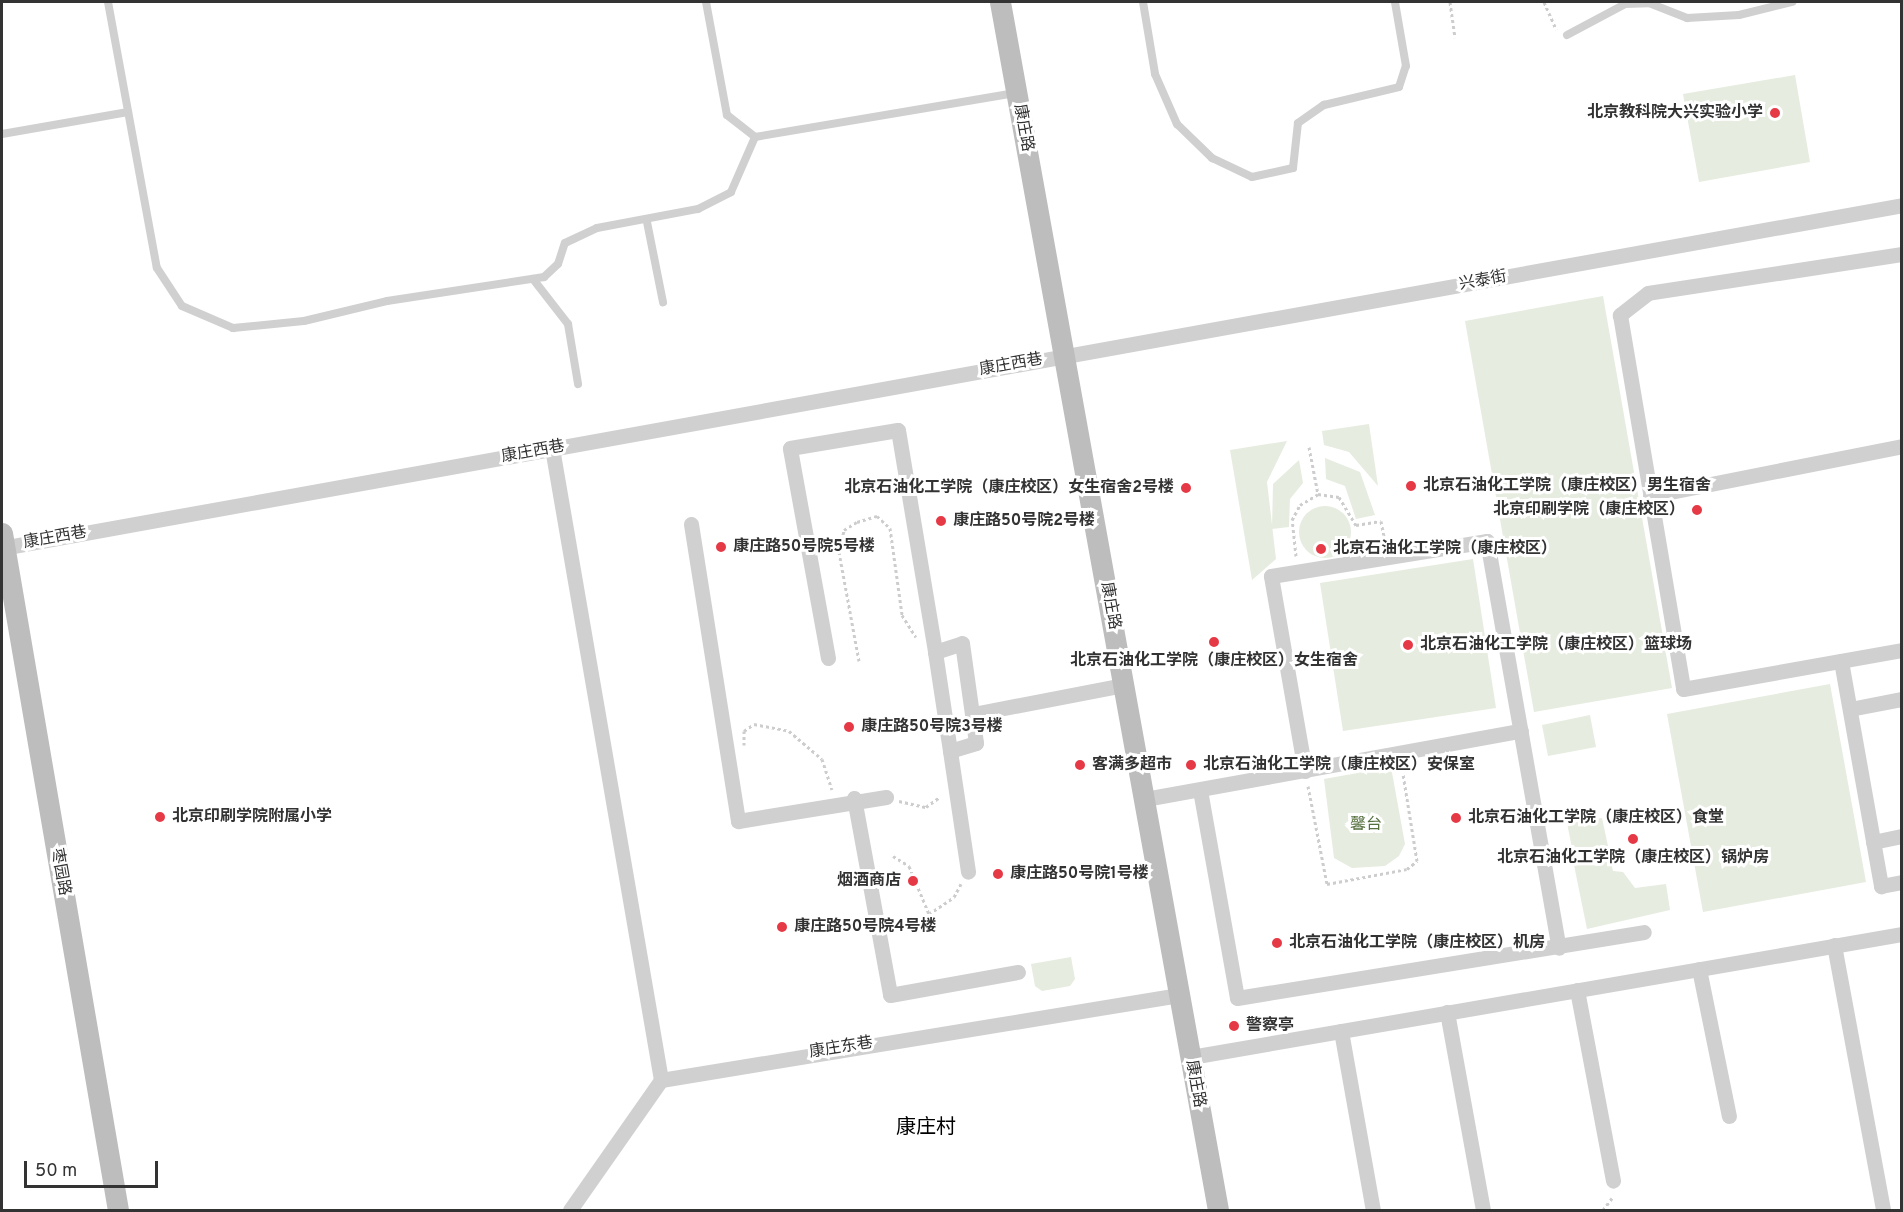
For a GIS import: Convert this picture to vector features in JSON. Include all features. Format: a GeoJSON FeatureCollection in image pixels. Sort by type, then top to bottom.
{"type":"FeatureCollection","features":[{"type":"Feature","properties":{"kind":"street","name":"康庄路"},"geometry":{"type":"LineString","coordinates":[[1000,2],[1218,1210]]}},
{"type":"Feature","properties":{"kind":"street","name":"兴泰街"},"geometry":{"type":"LineString","coordinates":[[1064,356],[1902,205]]}},
{"type":"Feature","properties":{"kind":"street"},"geometry":{"type":"LineString","coordinates":[[1902,255],[1648,292],[1620,315],[1683,688],[1902,650]]}},
{"type":"Feature","properties":{"kind":"street","name":"康庄西巷"},"geometry":{"type":"LineString","coordinates":[[2,543],[552,448],[1064,356]]}},
{"type":"Feature","properties":{"kind":"street"},"geometry":{"type":"LineString","coordinates":[[828,658],[790,448],[898,430],[935,652],[968,872]]}},
{"type":"Feature","properties":{"kind":"street"},"geometry":{"type":"LineString","coordinates":[[1650,496],[1902,446]]}},
{"type":"Feature","properties":{"kind":"street"},"geometry":{"type":"LineString","coordinates":[[552,448],[661,1080],[570,1210]]}},
{"type":"Feature","properties":{"kind":"street"},"geometry":{"type":"LineString","coordinates":[[691,524],[738,820],[854,798],[886,797]]}},
{"type":"Feature","properties":{"kind":"street"},"geometry":{"type":"LineString","coordinates":[[1305,771],[1271,576],[1388,554],[1486,542],[1559,948]]}},
{"type":"Feature","properties":{"kind":"street","name":"枣园路"},"geometry":{"type":"LineString","coordinates":[[2,543],[118,1210]]}},
{"type":"Feature","properties":{"kind":"street"},"geometry":{"type":"LineString","coordinates":[[935,652],[962,643],[976,743],[950,751]]}},
{"type":"Feature","properties":{"kind":"street"},"geometry":{"type":"LineString","coordinates":[[1841,661],[1881,886],[1902,882]]}},
{"type":"Feature","properties":{"kind":"street"},"geometry":{"type":"LineString","coordinates":[[973,714],[1124,686]]}},
{"type":"Feature","properties":{"kind":"street"},"geometry":{"type":"LineString","coordinates":[[1850,709],[1902,699]]}},
{"type":"Feature","properties":{"kind":"street"},"geometry":{"type":"LineString","coordinates":[[1145,799],[1521,731]]}},
{"type":"Feature","properties":{"kind":"street"},"geometry":{"type":"LineString","coordinates":[[1200,790],[1238,998],[1559,948],[1644,932]]}},
{"type":"Feature","properties":{"kind":"street"},"geometry":{"type":"LineString","coordinates":[[854,798],[890,995],[1018,972]]}},
{"type":"Feature","properties":{"kind":"street"},"geometry":{"type":"LineString","coordinates":[[1873,842],[1902,836]]}},
{"type":"Feature","properties":{"kind":"street"},"geometry":{"type":"LineString","coordinates":[[1191,1057],[1902,934]]}},
{"type":"Feature","properties":{"kind":"street"},"geometry":{"type":"LineString","coordinates":[[1834,945],[1883,1210]]}},
{"type":"Feature","properties":{"kind":"street"},"geometry":{"type":"LineString","coordinates":[[1699,969],[1729,1116]]}},
{"type":"Feature","properties":{"kind":"street"},"geometry":{"type":"LineString","coordinates":[[1577,990],[1613,1181]]}},
{"type":"Feature","properties":{"kind":"street","name":"康庄东巷"},"geometry":{"type":"LineString","coordinates":[[661,1080],[1179,995]]}},
{"type":"Feature","properties":{"kind":"street"},"geometry":{"type":"LineString","coordinates":[[1447,1012],[1483,1210]]}},
{"type":"Feature","properties":{"kind":"street"},"geometry":{"type":"LineString","coordinates":[[1341,1031],[1373,1210]]}},
{"type":"Feature","properties":{"kind":"lane"},"geometry":{"type":"LineString","coordinates":[[108,2],[157,268],[182,306],[234,327],[304,321],[387,301],[532,279],[558,264],[565,243],[597,228],[647,222],[698,209],[731,192],[755,136]]}},
{"type":"Feature","properties":{"kind":"lane"},"geometry":{"type":"LineString","coordinates":[[706,2],[727,115],[755,136],[1017,93]]}},
{"type":"Feature","properties":{"kind":"lane"},"geometry":{"type":"LineString","coordinates":[[1143,2],[1155,74],[1177,124],[1212,158],[1252,177],[1293,168],[1298,123],[1324,105],[1400,87],[1406,66],[1395,2]]}},
{"type":"Feature","properties":{"kind":"lane"},"geometry":{"type":"LineString","coordinates":[[1567,35],[1625,4],[1649,3],[1687,18],[1739,15],[1792,2]]}},
{"type":"Feature","properties":{"kind":"lane"},"geometry":{"type":"LineString","coordinates":[[2,134],[128,112]]}},
{"type":"Feature","properties":{"kind":"lane"},"geometry":{"type":"LineString","coordinates":[[647,222],[663,302]]}},
{"type":"Feature","properties":{"kind":"lane"},"geometry":{"type":"LineString","coordinates":[[532,279],[568,324],[578,384]]}},
{"type":"Feature","properties":{"kind":"path"},"geometry":{"type":"LineString","coordinates":[[1450,2],[1455,38]]}},
{"type":"Feature","properties":{"kind":"path"},"geometry":{"type":"LineString","coordinates":[[1544,2],[1549,22],[1567,35]]}},
{"type":"Feature","properties":{"kind":"path"},"geometry":{"type":"LineString","coordinates":[[1309,447],[1318,494]]}},
{"type":"Feature","properties":{"kind":"path"},"geometry":{"type":"LineString","coordinates":[[1300,571],[1292,520],[1300,505],[1318,494],[1339,497],[1356,525],[1381,521],[1388,554]]}},
{"type":"Feature","properties":{"kind":"path"},"geometry":{"type":"LineString","coordinates":[[859,661],[839,552],[843,530],[877,516],[890,528],[902,615],[927,651],[935,652]]}},
{"type":"Feature","properties":{"kind":"path"},"geometry":{"type":"LineString","coordinates":[[743,752],[744,731],[754,724],[789,731],[822,759],[836,803]]}},
{"type":"Feature","properties":{"kind":"path"},"geometry":{"type":"LineString","coordinates":[[1305,771],[1327,884],[1407,869],[1418,861],[1400,753]]}},
{"type":"Feature","properties":{"kind":"path"},"geometry":{"type":"LineString","coordinates":[[886,797],[926,807],[954,779]]}},
{"type":"Feature","properties":{"kind":"path"},"geometry":{"type":"LineString","coordinates":[[893,856],[909,866],[929,914],[954,897],[968,872]]}},
{"type":"Feature","properties":{"kind":"green space"},"geometry":{"type":"Polygon","coordinates":[[[1795,75],[1810,162],[1699,182],[1683,94],[1795,75]]]}},
{"type":"Feature","properties":{"kind":"green space"},"geometry":{"type":"Polygon","coordinates":[[[1603,296],[1672,688],[1534,712],[1465,321],[1603,296]]]}},
{"type":"Feature","properties":{"kind":"green space"},"geometry":{"type":"Polygon","coordinates":[[[1369,424],[1378,486],[1349,452],[1324,445],[1322,431],[1369,424]]]}},
{"type":"Feature","properties":{"kind":"green space"},"geometry":{"type":"Polygon","coordinates":[[[1287,441],[1267,482],[1276,559],[1252,580],[1230,450],[1287,441]]]}},
{"type":"Feature","properties":{"kind":"green space"},"geometry":{"type":"Polygon","coordinates":[[[1325,458],[1360,472],[1375,515],[1356,519],[1345,486],[1326,479],[1325,458]]]}},
{"type":"Feature","properties":{"kind":"green space"},"geometry":{"type":"Polygon","coordinates":[[[1299,460],[1303,483],[1290,499],[1289,527],[1272,529],[1273,484],[1299,460]]]}},
{"type":"Feature","properties":{"kind":"green space"},"geometry":{"type":"Polygon","coordinates":[[[1320,506],[1330,506],[1339,510],[1347,518],[1351,532],[1347,546],[1339,554],[1330,558],[1320,558],[1311,554],[1303,546],[1299,537],[1299,527],[1303,518],[1311,510],[1320,506]]]}},
{"type":"Feature","properties":{"kind":"green space","name":"北京石油化工学院（康庄校区）篮球场"},"geometry":{"type":"Polygon","coordinates":[[[1473,559],[1496,708],[1343,731],[1320,583],[1473,559]]]}},
{"type":"Feature","properties":{"kind":"green space"},"geometry":{"type":"Polygon","coordinates":[[[1830,684],[1866,882],[1703,912],[1667,714],[1830,684]]]}},
{"type":"Feature","properties":{"kind":"green space"},"geometry":{"type":"Polygon","coordinates":[[[1590,715],[1596,747],[1548,756],[1542,725],[1590,715]]]}},
{"type":"Feature","properties":{"kind":"green space","name":"馨台"},"geometry":{"type":"Polygon","coordinates":[[[1391,767],[1405,844],[1399,856],[1385,866],[1352,868],[1334,858],[1324,779],[1391,767]]]}},
{"type":"Feature","properties":{"kind":"green space"},"geometry":{"type":"Polygon","coordinates":[[[1602,818],[1608,846],[1573,853],[1567,823],[1602,818]]]}},
{"type":"Feature","properties":{"kind":"green space"},"geometry":{"type":"Polygon","coordinates":[[[1610,857],[1613,871],[1623,872],[1635,888],[1666,884],[1670,910],[1587,929],[1574,865],[1610,857]]]}},
{"type":"Feature","properties":{"kind":"green space"},"geometry":{"type":"Polygon","coordinates":[[[1071,957],[1075,979],[1070,986],[1042,991],[1035,986],[1031,964],[1071,957]]]}},
{"type":"Feature","properties":{"kind":"place","name":"北京教科院大兴实验小学"},"geometry":{"type":"Point","coordinates":[1775,113]}},
{"type":"Feature","properties":{"kind":"place","name":"北京石油化工学院（康庄校区）男生宿舍"},"geometry":{"type":"Point","coordinates":[1411,486]}},
{"type":"Feature","properties":{"kind":"place","name":"北京石油化工学院（康庄校区）女生宿舍2号楼"},"geometry":{"type":"Point","coordinates":[1186,488]}},
{"type":"Feature","properties":{"kind":"place","name":"北京印刷学院（康庄校区）"},"geometry":{"type":"Point","coordinates":[1697,510]}},
{"type":"Feature","properties":{"kind":"place","name":"康庄路50号院2号楼"},"geometry":{"type":"Point","coordinates":[941,521]}},
{"type":"Feature","properties":{"kind":"place","name":"康庄路50号院5号楼"},"geometry":{"type":"Point","coordinates":[721,547]}},
{"type":"Feature","properties":{"kind":"place","name":"北京石油化工学院（康庄校区）"},"geometry":{"type":"Point","coordinates":[1321,549]}},
{"type":"Feature","properties":{"kind":"place","name":"北京石油化工学院（康庄校区）女生宿舍"},"geometry":{"type":"Point","coordinates":[1214,642]}},
{"type":"Feature","properties":{"kind":"place","name":"北京石油化工学院（康庄校区）篮球场"},"geometry":{"type":"Point","coordinates":[1408,645]}},
{"type":"Feature","properties":{"kind":"place","name":"康庄路50号院3号楼"},"geometry":{"type":"Point","coordinates":[849,727]}},
{"type":"Feature","properties":{"kind":"place","name":"客满多超市"},"geometry":{"type":"Point","coordinates":[1080,765]}},
{"type":"Feature","properties":{"kind":"place","name":"北京石油化工学院（康庄校区）安保室"},"geometry":{"type":"Point","coordinates":[1191,765]}},
{"type":"Feature","properties":{"kind":"place","name":"北京印刷学院附属小学"},"geometry":{"type":"Point","coordinates":[160,817]}},
{"type":"Feature","properties":{"kind":"place","name":"北京石油化工学院（康庄校区）食堂"},"geometry":{"type":"Point","coordinates":[1456,818]}},
{"type":"Feature","properties":{"kind":"place","name":"北京石油化工学院（康庄校区）锅炉房"},"geometry":{"type":"Point","coordinates":[1633,839]}},
{"type":"Feature","properties":{"kind":"place","name":"康庄路50号院1号楼"},"geometry":{"type":"Point","coordinates":[998,874]}},
{"type":"Feature","properties":{"kind":"place","name":"烟酒商店"},"geometry":{"type":"Point","coordinates":[913,881]}},
{"type":"Feature","properties":{"kind":"place","name":"康庄路50号院4号楼"},"geometry":{"type":"Point","coordinates":[782,927]}},
{"type":"Feature","properties":{"kind":"place","name":"北京石油化工学院（康庄校区）机房"},"geometry":{"type":"Point","coordinates":[1277,943]}},
{"type":"Feature","properties":{"kind":"place","name":"警察亭"},"geometry":{"type":"Point","coordinates":[1234,1026]}},
{"type":"Feature","properties":{"kind":"district","name":"康庄村"},"geometry":{"type":"Point","coordinates":[926,1128]}}]}
